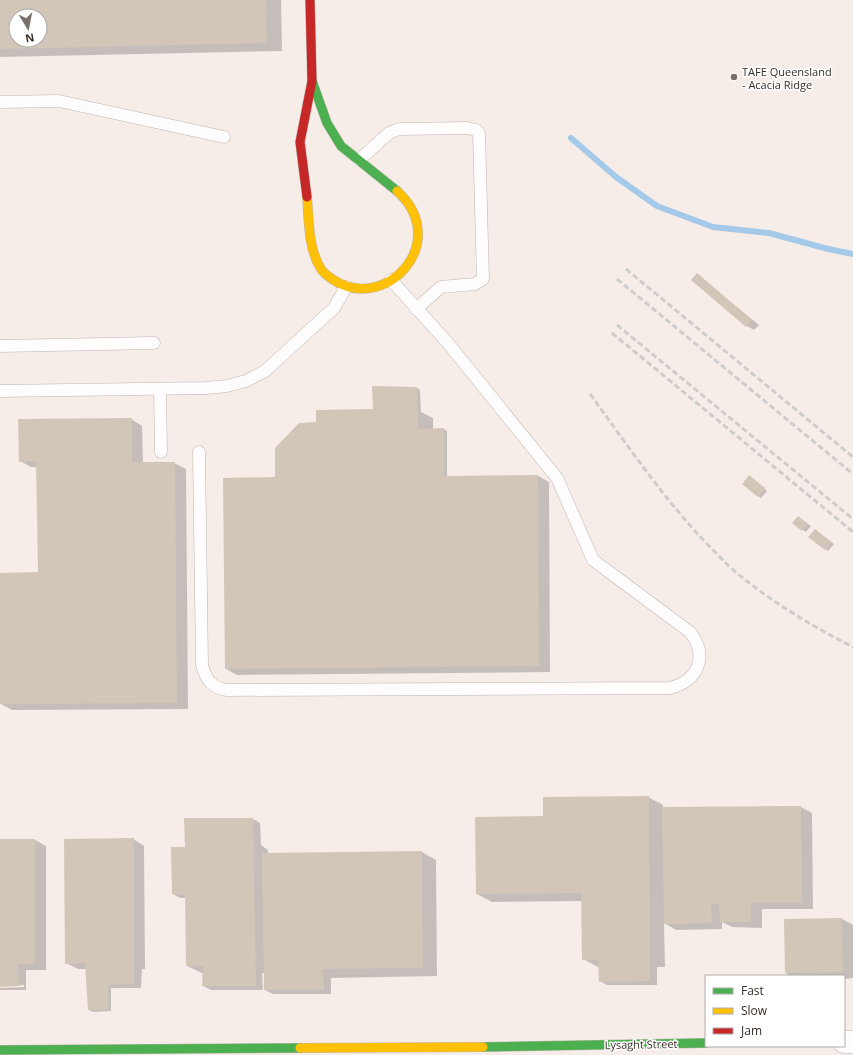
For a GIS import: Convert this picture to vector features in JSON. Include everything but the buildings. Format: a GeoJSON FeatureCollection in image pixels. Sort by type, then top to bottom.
{"type":"FeatureCollection","features":[{"type":"Feature","properties":{"kind":"street"},"geometry":{"type":"LineString","coordinates":[[310,0],[312,81],[300,142],[313,249],[317,263],[324,273],[334,282],[346,287],[367,287],[391,280],[412,262],[418,251],[420,238],[418,222],[412,207],[403,196],[341,146],[333,136],[327,125],[312,81]]}},
{"type":"Feature","properties":{"kind":"street","name":"Lysaght Street"},"geometry":{"type":"LineString","coordinates":[[0,1050],[397,1048],[705,1043]]}},
{"type":"Feature","properties":{"kind":"lane"},"geometry":{"type":"LineString","coordinates":[[0,102],[59,101],[224,137]]}},
{"type":"Feature","properties":{"kind":"lane"},"geometry":{"type":"LineString","coordinates":[[359,160],[389,133],[398,129],[467,128],[476,130],[479,133],[484,279],[475,284],[441,287],[416,309]]}},
{"type":"Feature","properties":{"kind":"lane"},"geometry":{"type":"LineString","coordinates":[[199,452],[202,665],[207,680],[218,689],[670,688],[687,681],[694,674],[698,665],[699,655],[695,638],[690,632],[593,560],[557,478],[466,365],[391,280]]}},
{"type":"Feature","properties":{"kind":"lane"},"geometry":{"type":"LineString","coordinates":[[0,391],[160,389],[227,386],[246,381],[265,370],[334,308],[346,287]]}},
{"type":"Feature","properties":{"kind":"lane"},"geometry":{"type":"LineString","coordinates":[[0,346],[154,343]]}},
{"type":"Feature","properties":{"kind":"lane"},"geometry":{"type":"LineString","coordinates":[[160,389],[161,452]]}},
{"type":"Feature","properties":{"kind":"waterway"},"geometry":{"type":"LineString","coordinates":[[571,138],[616,177],[657,206],[713,227],[769,233],[828,249],[853,254]]}},
{"type":"Feature","properties":{"kind":"railway"},"geometry":{"type":"LineString","coordinates":[[626,269],[853,457]]}},
{"type":"Feature","properties":{"kind":"railway"},"geometry":{"type":"LineString","coordinates":[[617,279],[853,474]]}},
{"type":"Feature","properties":{"kind":"railway"},"geometry":{"type":"LineString","coordinates":[[617,325],[853,519]]}},
{"type":"Feature","properties":{"kind":"railway"},"geometry":{"type":"LineString","coordinates":[[612,333],[853,532]]}},
{"type":"Feature","properties":{"kind":"railway"},"geometry":{"type":"LineString","coordinates":[[590,394],[664,495],[697,533],[729,566],[751,585],[779,604],[823,631],[853,647]]}},
{"type":"Feature","properties":{"kind":"traffic: fast"},"geometry":{"type":"LineString","coordinates":[[312,81],[327,123],[341,146],[397,191]]}},
{"type":"Feature","properties":{"kind":"traffic: fast"},"geometry":{"type":"LineString","coordinates":[[483,1047],[705,1043]]}},
{"type":"Feature","properties":{"kind":"traffic: fast"},"geometry":{"type":"LineString","coordinates":[[0,1050],[300,1048]]}},
{"type":"Feature","properties":{"kind":"traffic: slow"},"geometry":{"type":"LineString","coordinates":[[307,197],[311,243],[322,271],[332,279],[352,288],[372,288],[391,280],[405,268],[415,251],[418,231],[412,211],[397,191]]}},
{"type":"Feature","properties":{"kind":"traffic: slow"},"geometry":{"type":"LineString","coordinates":[[300,1048],[483,1047]]}},
{"type":"Feature","properties":{"kind":"traffic: jam"},"geometry":{"type":"LineString","coordinates":[[307,197],[300,142],[312,81],[310,0]]}},
{"type":"Feature","properties":{"kind":"place","name":"TAFE Queensland - Acacia Ridge"},"geometry":{"type":"Point","coordinates":[734,77]}}]}
